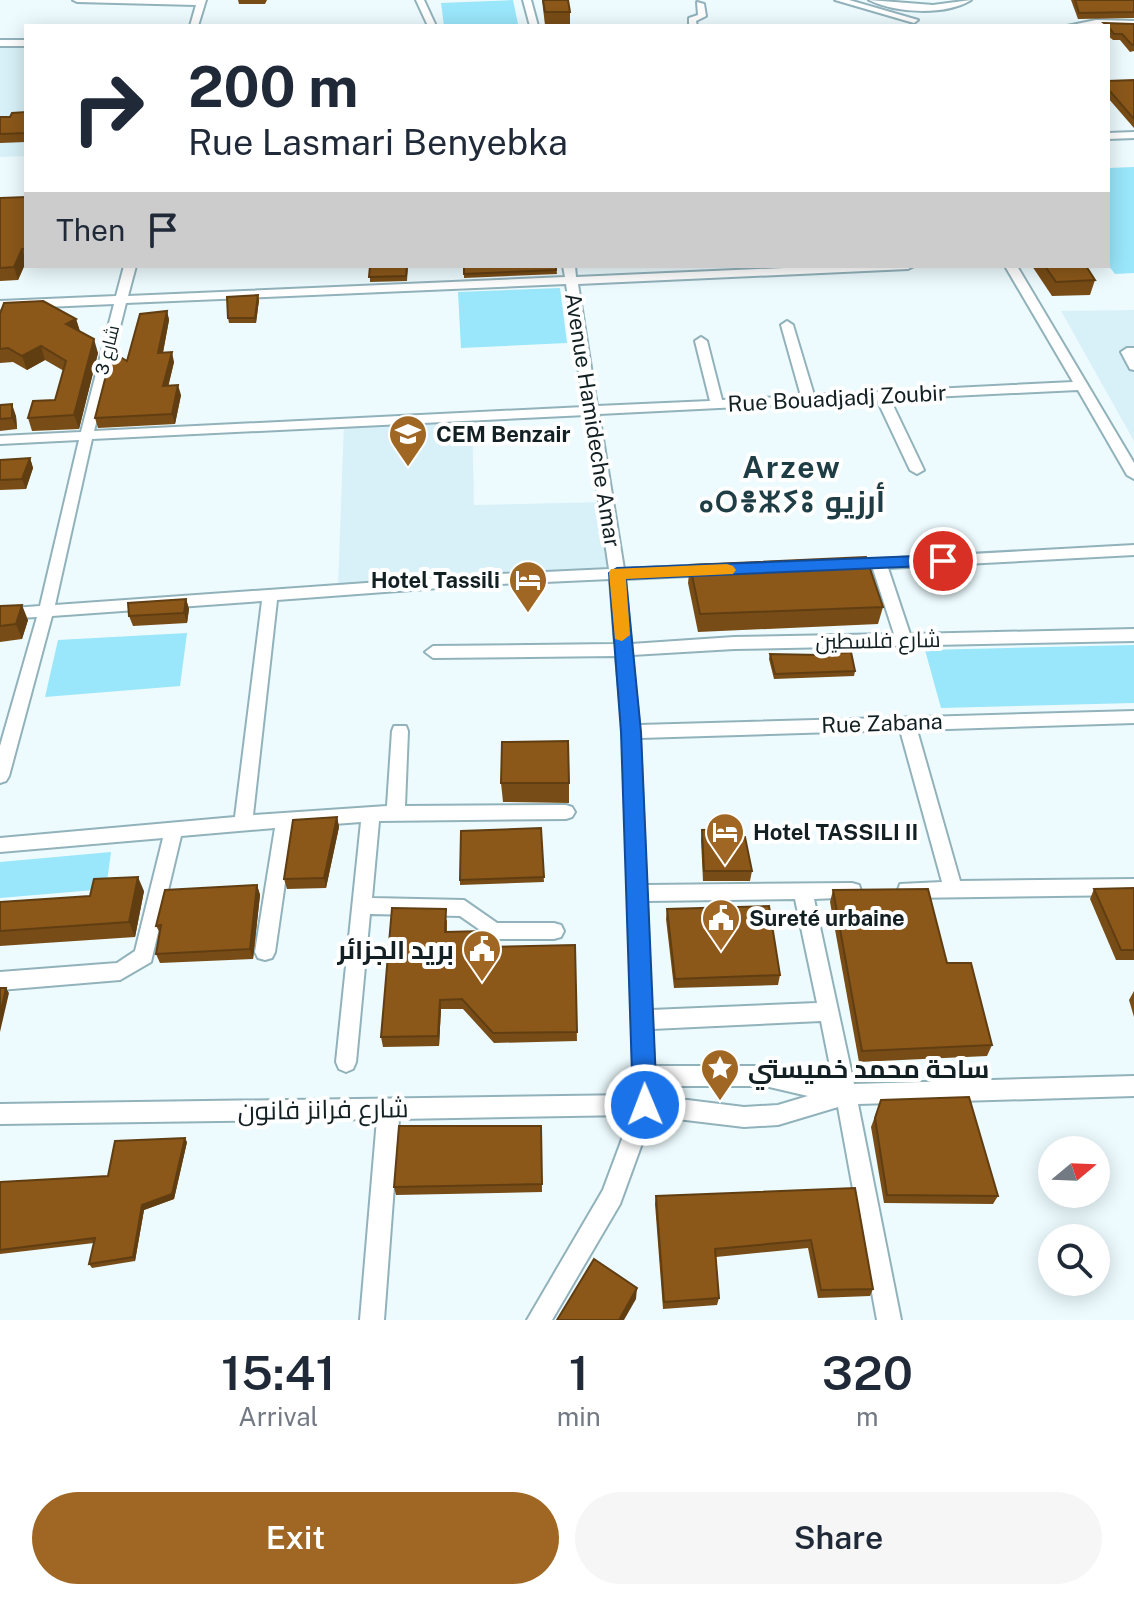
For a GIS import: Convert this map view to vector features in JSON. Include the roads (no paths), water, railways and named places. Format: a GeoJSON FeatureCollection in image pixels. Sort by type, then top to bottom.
{"type":"FeatureCollection","features":[{"type":"Feature","properties":{"kind":"street"},"geometry":{"type":"LineString","coordinates":[[77,0],[202,1],[195,24]]}},
{"type":"Feature","properties":{"kind":"street"},"geometry":{"type":"LineString","coordinates":[[420,0],[431,24]]}},
{"type":"Feature","properties":{"kind":"street"},"geometry":{"type":"LineString","coordinates":[[527,0],[533,24]]}},
{"type":"Feature","properties":{"kind":"street"},"geometry":{"type":"LineString","coordinates":[[839,0],[914,20]]}},
{"type":"Feature","properties":{"kind":"street"},"geometry":{"type":"LineString","coordinates":[[873,0],[893,5],[939,7],[967,0]]}},
{"type":"Feature","properties":{"kind":"street"},"geometry":{"type":"LineString","coordinates":[[693,24],[692,20],[702,16],[700,4]]}},
{"type":"Feature","properties":{"kind":"street"},"geometry":{"type":"LineString","coordinates":[[1110,25],[1134,24]]}},
{"type":"Feature","properties":{"kind":"street"},"geometry":{"type":"LineString","coordinates":[[0,43],[24,43]]}},
{"type":"Feature","properties":{"kind":"street"},"geometry":{"type":"LineString","coordinates":[[1110,136],[1134,135]]}},
{"type":"Feature","properties":{"kind":"street","name":"شارع 3"},"geometry":{"type":"LineString","coordinates":[[0,776],[46,611],[129,268]]}},
{"type":"Feature","properties":{"kind":"street","name":"Avenue Hamideche Amar"},"geometry":{"type":"LineString","coordinates":[[539,1320],[612,1196],[645,1105],[631,732],[617,573],[594,409],[569,268]]}},
{"type":"Feature","properties":{"kind":"street"},"geometry":{"type":"LineString","coordinates":[[0,305],[827,268]]}},
{"type":"Feature","properties":{"kind":"street"},"geometry":{"type":"LineString","coordinates":[[1012,268],[1134,475]]}},
{"type":"Feature","properties":{"kind":"street"},"geometry":{"type":"LineString","coordinates":[[787,325],[809,401]]}},
{"type":"Feature","properties":{"kind":"street"},"geometry":{"type":"LineString","coordinates":[[701,341],[717,404]]}},
{"type":"Feature","properties":{"kind":"street"},"geometry":{"type":"LineString","coordinates":[[1134,352],[1127,352],[1134,366]]}},
{"type":"Feature","properties":{"kind":"street","name":"Rue Bouadjadj Zoubir"},"geometry":{"type":"LineString","coordinates":[[0,440],[1079,386]]}},
{"type":"Feature","properties":{"kind":"street"},"geometry":{"type":"LineString","coordinates":[[882,396],[917,470]]}},
{"type":"Feature","properties":{"kind":"street"},"geometry":{"type":"LineString","coordinates":[[833,566],[1134,550]]}},
{"type":"Feature","properties":{"kind":"street"},"geometry":{"type":"LineString","coordinates":[[879,564],[904,640]]}},
{"type":"Feature","properties":{"kind":"street"},"geometry":{"type":"LineString","coordinates":[[0,614],[617,573],[725,570]]}},
{"type":"Feature","properties":{"kind":"street"},"geometry":{"type":"LineString","coordinates":[[243,823],[270,595]]}},
{"type":"Feature","properties":{"kind":"street","name":"شارع فلسطين"},"geometry":{"type":"LineString","coordinates":[[433,652],[623,650],[734,643],[1134,635]]}},
{"type":"Feature","properties":{"kind":"street","name":"Rue Zabana"},"geometry":{"type":"LineString","coordinates":[[631,732],[1134,717]]}},
{"type":"Feature","properties":{"kind":"street"},"geometry":{"type":"LineString","coordinates":[[906,722],[953,889]]}},
{"type":"Feature","properties":{"kind":"street"},"geometry":{"type":"LineString","coordinates":[[396,813],[400,731]]}},
{"type":"Feature","properties":{"kind":"street"},"geometry":{"type":"LineString","coordinates":[[0,845],[396,813],[566,812]]}},
{"type":"Feature","properties":{"kind":"street"},"geometry":{"type":"LineString","coordinates":[[346,1062],[371,815]]}},
{"type":"Feature","properties":{"kind":"street"},"geometry":{"type":"LineString","coordinates":[[265,952],[285,820]]}},
{"type":"Feature","properties":{"kind":"street"},"geometry":{"type":"LineString","coordinates":[[0,981],[120,971],[144,956],[174,829]]}},
{"type":"Feature","properties":{"kind":"street"},"geometry":{"type":"LineString","coordinates":[[637,893],[1134,887]]}},
{"type":"Feature","properties":{"kind":"street"},"geometry":{"type":"LineString","coordinates":[[803,891],[889,1320]]}},
{"type":"Feature","properties":{"kind":"street"},"geometry":{"type":"LineString","coordinates":[[362,906],[464,908],[493,931],[554,931]]}},
{"type":"Feature","properties":{"kind":"street"},"geometry":{"type":"LineString","coordinates":[[643,1020],[828,1012]]}},
{"type":"Feature","properties":{"kind":"street"},"geometry":{"type":"LineString","coordinates":[[645,1076],[765,1076],[846,1094],[1134,1086]]}},
{"type":"Feature","properties":{"kind":"street"},"geometry":{"type":"LineString","coordinates":[[645,1105],[744,1117],[778,1115],[846,1094]]}},
{"type":"Feature","properties":{"kind":"street","name":"شارع فرانز فانون"},"geometry":{"type":"LineString","coordinates":[[0,1114],[645,1105]]}},
{"type":"Feature","properties":{"kind":"street"},"geometry":{"type":"LineString","coordinates":[[372,1320],[389,1107]]}},
{"type":"Feature","properties":{"kind":"place","name":"CEM Benzair"},"geometry":{"type":"Point","coordinates":[408,468]}},
{"type":"Feature","properties":{"kind":"place","name":"Hotel Tassili"},"geometry":{"type":"Point","coordinates":[528,614]}},
{"type":"Feature","properties":{"kind":"place","name":"Hotel TASSILI II"},"geometry":{"type":"Point","coordinates":[725,866]}},
{"type":"Feature","properties":{"kind":"place","name":"Sureté urbaine"},"geometry":{"type":"Point","coordinates":[721,952]}},
{"type":"Feature","properties":{"kind":"place","name":"بريد الجزائر"},"geometry":{"type":"Point","coordinates":[482,983]}},
{"type":"Feature","properties":{"kind":"place","name":"ساحة محمد خميستي"},"geometry":{"type":"Point","coordinates":[720,1102]}},
{"type":"Feature","properties":{"kind":"district","name":"Arzew ⴰⵔⴻⵣⵢⵓ أرزيو"},"geometry":{"type":"Point","coordinates":[792,484]}}]}
